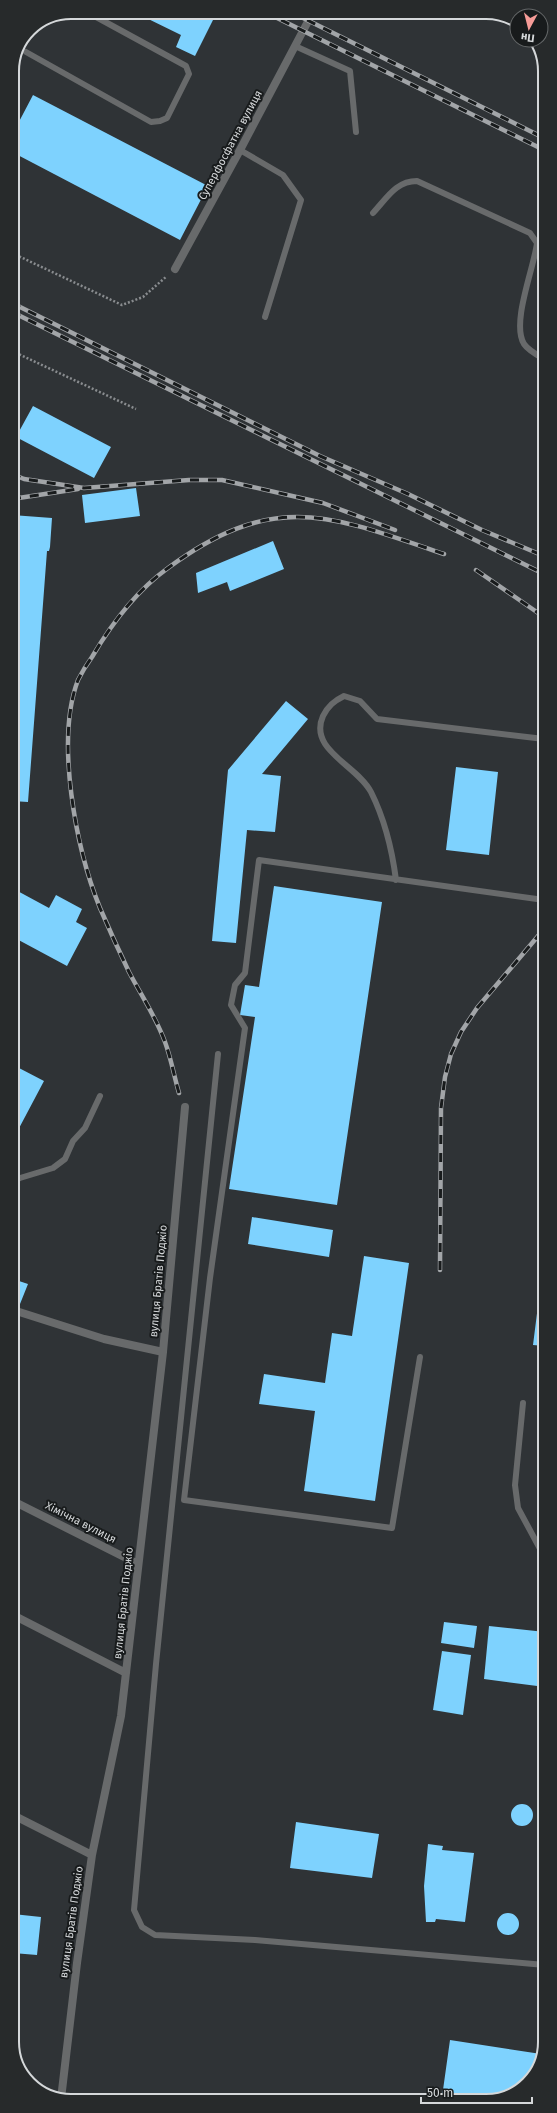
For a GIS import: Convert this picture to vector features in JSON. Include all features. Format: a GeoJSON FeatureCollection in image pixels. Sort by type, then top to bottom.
{"type":"FeatureCollection","features":[{"type":"Feature","properties":{"kind":"street","name":"Суперфосфатна вулиця"},"geometry":{"type":"LineString","coordinates":[[175,269],[309,19]]}},
{"type":"Feature","properties":{"kind":"street","name":"вулиця Братів Поджіо"},"geometry":{"type":"LineString","coordinates":[[62,2093],[77,1963],[92,1855],[121,1716],[163,1352],[185,1107]]}},
{"type":"Feature","properties":{"kind":"street"},"geometry":{"type":"LineString","coordinates":[[19,1312],[104,1339],[163,1352]]}},
{"type":"Feature","properties":{"kind":"street","name":"Хімічна вулиця"},"geometry":{"type":"LineString","coordinates":[[19,1504],[138,1564]]}},
{"type":"Feature","properties":{"kind":"street"},"geometry":{"type":"LineString","coordinates":[[19,1618],[126,1673]]}},
{"type":"Feature","properties":{"kind":"street"},"geometry":{"type":"LineString","coordinates":[[19,1819],[92,1855]]}},
{"type":"Feature","properties":{"kind":"lane"},"geometry":{"type":"LineString","coordinates":[[26,52],[151,122],[160,121],[166,118],[189,74],[186,66],[100,19]]}},
{"type":"Feature","properties":{"kind":"lane"},"geometry":{"type":"LineString","coordinates":[[295,46],[350,71],[356,132]]}},
{"type":"Feature","properties":{"kind":"lane"},"geometry":{"type":"LineString","coordinates":[[240,150],[283,175],[301,200],[265,317]]}},
{"type":"Feature","properties":{"kind":"lane"},"geometry":{"type":"LineString","coordinates":[[373,213],[398,186],[406,181],[417,181],[530,233],[538,243],[521,316],[520,333],[524,344],[538,354]]}},
{"type":"Feature","properties":{"kind":"lane"},"geometry":{"type":"LineString","coordinates":[[396,880],[390,838],[371,791],[349,766],[322,742],[319,726],[325,712],[334,701],[344,696],[360,701],[376,719],[538,738]]}},
{"type":"Feature","properties":{"kind":"lane"},"geometry":{"type":"LineString","coordinates":[[420,1357],[392,1528],[184,1500],[210,1278],[245,1028],[232,1005],[235,985],[245,973],[259,860],[538,899]]}},
{"type":"Feature","properties":{"kind":"lane"},"geometry":{"type":"LineString","coordinates":[[218,1054],[156,1664],[134,1910],[142,1927],[155,1935],[255,1940],[538,1964]]}},
{"type":"Feature","properties":{"kind":"lane"},"geometry":{"type":"LineString","coordinates":[[19,1179],[53,1168],[66,1158],[73,1141],[85,1128],[100,1096]]}},
{"type":"Feature","properties":{"kind":"lane"},"geometry":{"type":"LineString","coordinates":[[523,1402],[515,1485],[518,1508],[538,1545]]}},
{"type":"Feature","properties":{"kind":"path"},"geometry":{"type":"LineString","coordinates":[[19,256],[122,305],[143,296],[175,269]]}},
{"type":"Feature","properties":{"kind":"path"},"geometry":{"type":"LineString","coordinates":[[19,353],[136,409]]}},
{"type":"Feature","properties":{"kind":"building"},"geometry":{"type":"Polygon","coordinates":[[[148,19],[214,19],[195,56],[176,47],[181,35],[148,19]]]}},
{"type":"Feature","properties":{"kind":"building"},"geometry":{"type":"Polygon","coordinates":[[[33,95],[208,186],[180,240],[19,156],[19,122],[33,95]]]}},
{"type":"Feature","properties":{"kind":"building"},"geometry":{"type":"Polygon","coordinates":[[[33,406],[111,447],[94,478],[19,439],[19,432],[33,406]]]}},
{"type":"Feature","properties":{"kind":"building"},"geometry":{"type":"Polygon","coordinates":[[[136,488],[140,516],[85,523],[82,495],[136,488]]]}},
{"type":"Feature","properties":{"kind":"building"},"geometry":{"type":"Polygon","coordinates":[[[19,516],[52,518],[50,547],[49,551],[47,551],[28,802],[19,801],[19,516]]]}},
{"type":"Feature","properties":{"kind":"building"},"geometry":{"type":"Polygon","coordinates":[[[273,541],[284,569],[230,591],[227,582],[198,593],[196,573],[273,541]]]}},
{"type":"Feature","properties":{"kind":"building"},"geometry":{"type":"Polygon","coordinates":[[[286,701],[308,719],[262,774],[281,776],[275,832],[247,830],[236,943],[212,941],[228,770],[286,701]]]}},
{"type":"Feature","properties":{"kind":"building"},"geometry":{"type":"Polygon","coordinates":[[[456,767],[498,772],[489,855],[446,850],[456,767]]]}},
{"type":"Feature","properties":{"kind":"building"},"geometry":{"type":"Polygon","coordinates":[[[274,886],[382,902],[337,1205],[229,1189],[255,1017],[240,1015],[245,985],[259,987],[274,886]]]}},
{"type":"Feature","properties":{"kind":"building"},"geometry":{"type":"Polygon","coordinates":[[[19,892],[49,908],[56,895],[82,909],[76,922],[87,928],[67,966],[19,940],[19,892]]]}},
{"type":"Feature","properties":{"kind":"building"},"geometry":{"type":"Polygon","coordinates":[[[19,1068],[44,1081],[19,1128],[19,1068]]]}},
{"type":"Feature","properties":{"kind":"building"},"geometry":{"type":"Polygon","coordinates":[[[252,1217],[333,1230],[329,1257],[248,1244],[252,1217]]]}},
{"type":"Feature","properties":{"kind":"building"},"geometry":{"type":"Polygon","coordinates":[[[364,1256],[409,1263],[375,1501],[304,1491],[315,1411],[259,1404],[264,1374],[325,1383],[332,1333],[352,1336],[364,1256]]]}},
{"type":"Feature","properties":{"kind":"building"},"geometry":{"type":"Polygon","coordinates":[[[19,1281],[28,1284],[19,1304],[19,1281]]]}},
{"type":"Feature","properties":{"kind":"building"},"geometry":{"type":"Polygon","coordinates":[[[538,1305],[538,1345],[533,1345],[538,1305]]]}},
{"type":"Feature","properties":{"kind":"building"},"geometry":{"type":"Polygon","coordinates":[[[444,1622],[477,1626],[474,1648],[441,1643],[444,1622]]]}},
{"type":"Feature","properties":{"kind":"building"},"geometry":{"type":"Polygon","coordinates":[[[489,1626],[538,1631],[538,1686],[484,1679],[489,1626]]]}},
{"type":"Feature","properties":{"kind":"building"},"geometry":{"type":"Polygon","coordinates":[[[442,1651],[471,1655],[463,1715],[433,1710],[442,1651]]]}},
{"type":"Feature","properties":{"kind":"building"},"geometry":{"type":"Polygon","coordinates":[[[522,1804],[526,1805],[532,1811],[532,1819],[526,1825],[522,1826],[518,1825],[512,1819],[511,1815],[512,1811],[518,1805],[522,1804]]]}},
{"type":"Feature","properties":{"kind":"building"},"geometry":{"type":"Polygon","coordinates":[[[296,1822],[379,1834],[372,1878],[290,1868],[296,1822]]]}},
{"type":"Feature","properties":{"kind":"building"},"geometry":{"type":"Polygon","coordinates":[[[428,1844],[443,1846],[442,1850],[474,1853],[465,1922],[436,1919],[435,1922],[426,1922],[424,1886],[428,1844]]]}},
{"type":"Feature","properties":{"kind":"building"},"geometry":{"type":"Polygon","coordinates":[[[508,1913],[516,1916],[519,1924],[516,1932],[508,1935],[500,1932],[497,1924],[500,1916],[508,1913]]]}},
{"type":"Feature","properties":{"kind":"building"},"geometry":{"type":"Polygon","coordinates":[[[19,1915],[41,1917],[37,1955],[19,1954],[19,1915]]]}},
{"type":"Feature","properties":{"kind":"building"},"geometry":{"type":"Polygon","coordinates":[[[450,2040],[537,2053],[531,2068],[525,2076],[518,2083],[506,2090],[486,2094],[442,2094],[450,2040]]]}},
{"type":"Feature","properties":{"kind":"railway"},"geometry":{"type":"LineString","coordinates":[[279,19],[538,147]]}},
{"type":"Feature","properties":{"kind":"railway"},"geometry":{"type":"LineString","coordinates":[[305,19],[538,135]]}},
{"type":"Feature","properties":{"kind":"railway"},"geometry":{"type":"LineString","coordinates":[[19,306],[320,456],[408,494],[482,530],[538,553]]}},
{"type":"Feature","properties":{"kind":"railway"},"geometry":{"type":"LineString","coordinates":[[19,315],[538,571]]}},
{"type":"Feature","properties":{"kind":"railway"},"geometry":{"type":"LineString","coordinates":[[19,477],[24,479],[84,488],[189,480],[222,480],[323,503],[395,530]]}},
{"type":"Feature","properties":{"kind":"railway"},"geometry":{"type":"LineString","coordinates":[[19,498],[78,489]]}},
{"type":"Feature","properties":{"kind":"railway"},"geometry":{"type":"LineString","coordinates":[[179,1093],[165,1042],[153,1015],[129,972],[107,924],[91,884],[83,856],[71,794],[68,733],[71,705],[78,680],[116,620],[145,587],[168,568],[206,543],[240,527],[272,519],[303,517],[335,521],[368,529],[444,554]]}},
{"type":"Feature","properties":{"kind":"railway"},"geometry":{"type":"LineString","coordinates":[[476,570],[538,613]]}},
{"type":"Feature","properties":{"kind":"railway"},"geometry":{"type":"LineString","coordinates":[[440,1270],[441,1108],[445,1077],[451,1054],[461,1032],[477,1008],[538,936]]}}]}
